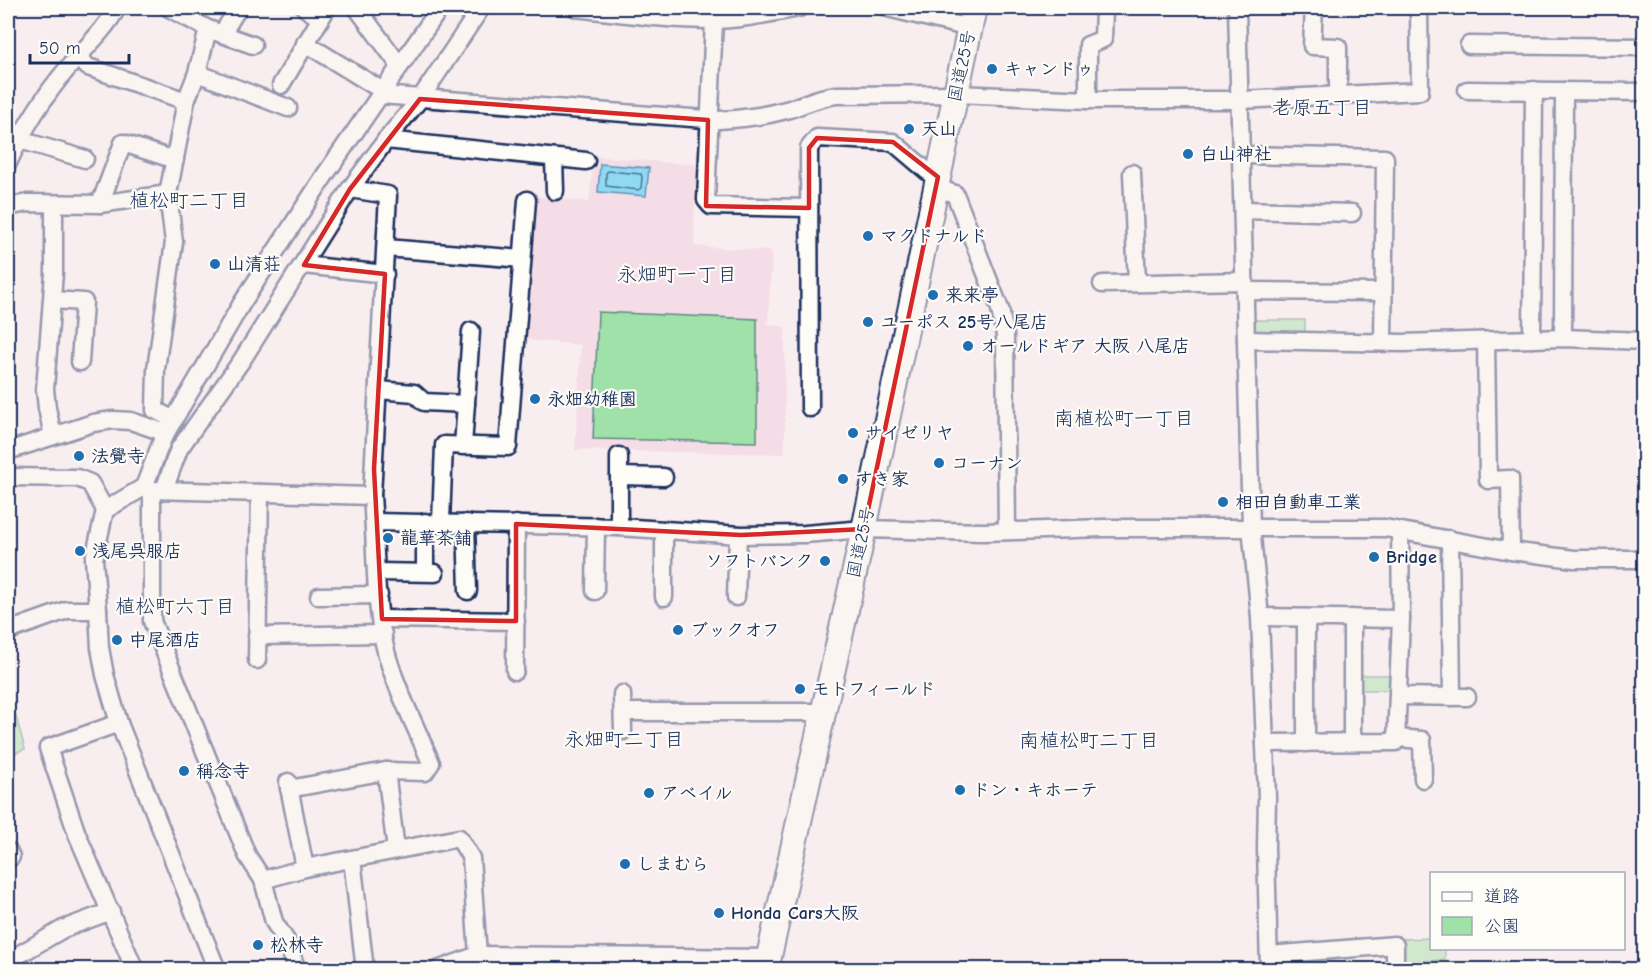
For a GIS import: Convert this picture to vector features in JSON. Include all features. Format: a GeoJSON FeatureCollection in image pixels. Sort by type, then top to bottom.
{"type":"FeatureCollection","features":[{"type":"Feature","properties":{"kind":"highway","name":"国道25号"},"geometry":{"type":"LineString","coordinates":[[767,964],[864,529],[972,18]]}},
{"type":"Feature","properties":{"kind":"street"},"geometry":{"type":"LineString","coordinates":[[9,156],[66,70],[108,23],[117,8]]}},
{"type":"Feature","properties":{"kind":"street"},"geometry":{"type":"LineString","coordinates":[[173,8],[215,31],[253,45]]}},
{"type":"Feature","properties":{"kind":"street"},"geometry":{"type":"LineString","coordinates":[[170,427],[155,410],[156,369],[174,242],[168,194],[186,101],[215,31],[238,8]]}},
{"type":"Feature","properties":{"kind":"street"},"geometry":{"type":"LineString","coordinates":[[281,85],[324,13],[305,8]]}},
{"type":"Feature","properties":{"kind":"street"},"geometry":{"type":"LineString","coordinates":[[357,8],[399,66]]}},
{"type":"Feature","properties":{"kind":"street"},"geometry":{"type":"LineString","coordinates":[[297,969],[287,942],[274,922],[263,880],[247,855],[171,662],[152,621],[154,489],[170,427],[242,303],[325,175],[440,8]]}},
{"type":"Feature","properties":{"kind":"street"},"geometry":{"type":"LineString","coordinates":[[154,489],[178,449],[242,360],[350,189],[420,99],[480,8]]}},
{"type":"Feature","properties":{"kind":"street"},"geometry":{"type":"LineString","coordinates":[[587,8],[673,19],[714,20],[799,8]]}},
{"type":"Feature","properties":{"kind":"street"},"geometry":{"type":"LineString","coordinates":[[888,8],[972,18]]}},
{"type":"Feature","properties":{"kind":"street"},"geometry":{"type":"LineString","coordinates":[[1089,100],[1088,45],[1103,39],[1104,8]]}},
{"type":"Feature","properties":{"kind":"street"},"geometry":{"type":"LineString","coordinates":[[1237,8],[1251,527],[1260,617],[1269,962],[1395,945],[1395,969]]}},
{"type":"Feature","properties":{"kind":"street"},"geometry":{"type":"LineString","coordinates":[[1314,8],[1312,46],[1338,47],[1338,94]]}},
{"type":"Feature","properties":{"kind":"street"},"geometry":{"type":"LineString","coordinates":[[305,43],[381,93],[420,99],[708,120],[744,118],[785,110],[819,97],[836,95],[957,94],[1089,100],[1241,100],[1420,91],[1419,8]]}},
{"type":"Feature","properties":{"kind":"street"},"geometry":{"type":"LineString","coordinates":[[714,20],[706,200],[711,206],[809,208]]}},
{"type":"Feature","properties":{"kind":"street"},"geometry":{"type":"LineString","coordinates":[[1469,45],[1644,47]]}},
{"type":"Feature","properties":{"kind":"street"},"geometry":{"type":"LineString","coordinates":[[77,58],[88,67],[186,101]]}},
{"type":"Feature","properties":{"kind":"street"},"geometry":{"type":"LineString","coordinates":[[197,73],[288,108]]}},
{"type":"Feature","properties":{"kind":"street"},"geometry":{"type":"LineString","coordinates":[[1467,90],[1644,92]]}},
{"type":"Feature","properties":{"kind":"street"},"geometry":{"type":"LineString","coordinates":[[1532,339],[1534,90]]}},
{"type":"Feature","properties":{"kind":"street"},"geometry":{"type":"LineString","coordinates":[[1563,339],[1564,91]]}},
{"type":"Feature","properties":{"kind":"street"},"geometry":{"type":"LineString","coordinates":[[810,408],[809,148],[817,138],[893,142],[937,182],[955,194],[1000,309],[1005,336],[1007,531]]}},
{"type":"Feature","properties":{"kind":"street"},"geometry":{"type":"LineString","coordinates":[[20,140],[85,159]]}},
{"type":"Feature","properties":{"kind":"street"},"geometry":{"type":"LineString","coordinates":[[386,140],[586,161]]}},
{"type":"Feature","properties":{"kind":"street"},"geometry":{"type":"LineString","coordinates":[[99,204],[123,143],[175,160]]}},
{"type":"Feature","properties":{"kind":"street"},"geometry":{"type":"LineString","coordinates":[[1242,155],[1385,158],[1383,342]]}},
{"type":"Feature","properties":{"kind":"street"},"geometry":{"type":"LineString","coordinates":[[554,159],[555,191]]}},
{"type":"Feature","properties":{"kind":"street"},"geometry":{"type":"LineString","coordinates":[[1132,173],[1137,283]]}},
{"type":"Feature","properties":{"kind":"street"},"geometry":{"type":"LineString","coordinates":[[305,868],[289,786],[386,771],[425,772],[431,763],[384,644],[378,595],[372,496],[388,195],[350,189]]}},
{"type":"Feature","properties":{"kind":"street"},"geometry":{"type":"LineString","coordinates":[[8,207],[27,203],[99,204],[168,194]]}},
{"type":"Feature","properties":{"kind":"street"},"geometry":{"type":"LineString","coordinates":[[377,572],[430,573],[433,522],[444,445],[508,447],[527,200]]}},
{"type":"Feature","properties":{"kind":"street"},"geometry":{"type":"LineString","coordinates":[[53,436],[45,389],[52,300],[54,204]]}},
{"type":"Feature","properties":{"kind":"street"},"geometry":{"type":"LineString","coordinates":[[1243,210],[1352,213]]}},
{"type":"Feature","properties":{"kind":"street"},"geometry":{"type":"LineString","coordinates":[[386,248],[522,260]]}},
{"type":"Feature","properties":{"kind":"street"},"geometry":{"type":"LineString","coordinates":[[304,265],[385,274]]}},
{"type":"Feature","properties":{"kind":"street"},"geometry":{"type":"LineString","coordinates":[[1102,284],[1244,286],[1383,292]]}},
{"type":"Feature","properties":{"kind":"street"},"geometry":{"type":"LineString","coordinates":[[52,300],[84,302],[80,362]]}},
{"type":"Feature","properties":{"kind":"street"},"geometry":{"type":"LineString","coordinates":[[463,446],[471,331]]}},
{"type":"Feature","properties":{"kind":"street"},"geometry":{"type":"LineString","coordinates":[[1246,340],[1644,341]]}},
{"type":"Feature","properties":{"kind":"street"},"geometry":{"type":"LineString","coordinates":[[1486,340],[1488,480],[1510,479],[1512,551]]}},
{"type":"Feature","properties":{"kind":"street"},"geometry":{"type":"LineString","coordinates":[[378,390],[414,393],[424,402],[466,404]]}},
{"type":"Feature","properties":{"kind":"street"},"geometry":{"type":"LineString","coordinates":[[8,452],[93,423],[112,420],[170,427]]}},
{"type":"Feature","properties":{"kind":"street"},"geometry":{"type":"LineString","coordinates":[[619,456],[619,526]]}},
{"type":"Feature","properties":{"kind":"street"},"geometry":{"type":"LineString","coordinates":[[619,476],[664,477]]}},
{"type":"Feature","properties":{"kind":"street"},"geometry":{"type":"LineString","coordinates":[[8,477],[77,478],[90,483],[105,510],[94,559],[100,648],[105,675],[118,723],[217,969]]}},
{"type":"Feature","properties":{"kind":"street"},"geometry":{"type":"LineString","coordinates":[[105,510],[154,489],[372,496]]}},
{"type":"Feature","properties":{"kind":"street"},"geometry":{"type":"LineString","coordinates":[[257,660],[261,493]]}},
{"type":"Feature","properties":{"kind":"street"},"geometry":{"type":"LineString","coordinates":[[374,522],[619,526],[738,534],[805,534],[864,529],[1007,531],[1103,528],[1385,528],[1512,551],[1574,559],[1644,559]]}},
{"type":"Feature","properties":{"kind":"street"},"geometry":{"type":"LineString","coordinates":[[466,523],[468,591]]}},
{"type":"Feature","properties":{"kind":"street"},"geometry":{"type":"LineString","coordinates":[[515,671],[516,524]]}},
{"type":"Feature","properties":{"kind":"street"},"geometry":{"type":"LineString","coordinates":[[595,591],[596,526]]}},
{"type":"Feature","properties":{"kind":"street"},"geometry":{"type":"LineString","coordinates":[[664,530],[664,597]]}},
{"type":"Feature","properties":{"kind":"street"},"geometry":{"type":"LineString","coordinates":[[1265,743],[1396,742],[1401,619],[1400,531]]}},
{"type":"Feature","properties":{"kind":"street"},"geometry":{"type":"LineString","coordinates":[[736,597],[738,534]]}},
{"type":"Feature","properties":{"kind":"street"},"geometry":{"type":"LineString","coordinates":[[1398,696],[1459,697],[1450,539]]}},
{"type":"Feature","properties":{"kind":"street"},"geometry":{"type":"LineString","coordinates":[[319,596],[378,595]]}},
{"type":"Feature","properties":{"kind":"street"},"geometry":{"type":"LineString","coordinates":[[8,631],[67,610],[98,609]]}},
{"type":"Feature","properties":{"kind":"street"},"geometry":{"type":"LineString","coordinates":[[1260,617],[1401,619]]}},
{"type":"Feature","properties":{"kind":"street"},"geometry":{"type":"LineString","coordinates":[[1306,618],[1306,742]]}},
{"type":"Feature","properties":{"kind":"street"},"geometry":{"type":"LineString","coordinates":[[1352,618],[1352,742]]}},
{"type":"Feature","properties":{"kind":"street"},"geometry":{"type":"LineString","coordinates":[[257,636],[516,621]]}},
{"type":"Feature","properties":{"kind":"street"},"geometry":{"type":"LineString","coordinates":[[622,694],[623,731]]}},
{"type":"Feature","properties":{"kind":"street"},"geometry":{"type":"LineString","coordinates":[[622,712],[823,712]]}},
{"type":"Feature","properties":{"kind":"street"},"geometry":{"type":"LineString","coordinates":[[118,723],[48,748],[77,834],[135,969]]}},
{"type":"Feature","properties":{"kind":"street"},"geometry":{"type":"LineString","coordinates":[[1396,738],[1422,740],[1423,779]]}},
{"type":"Feature","properties":{"kind":"street"},"geometry":{"type":"LineString","coordinates":[[386,771],[396,850]]}},
{"type":"Feature","properties":{"kind":"street"},"geometry":{"type":"LineString","coordinates":[[263,880],[305,868],[459,838],[471,858],[478,955]]}},
{"type":"Feature","properties":{"kind":"street"},"geometry":{"type":"LineString","coordinates":[[352,859],[365,969]]}},
{"type":"Feature","properties":{"kind":"street"},"geometry":{"type":"LineString","coordinates":[[10,963],[63,929],[111,911]]}},
{"type":"Feature","properties":{"kind":"street"},"geometry":{"type":"LineString","coordinates":[[437,969],[478,955],[767,964]]}},
{"type":"Feature","properties":{"kind":"highlighted area"},"geometry":{"type":"Polygon","coordinates":[[[420,99],[708,120],[706,206],[809,208],[809,148],[817,138],[893,142],[938,177],[864,529],[741,535],[516,524],[516,621],[382,619],[374,469],[385,274],[304,265],[350,189],[420,99]]]}},
{"type":"Feature","properties":{"kind":"shaded area"},"geometry":{"type":"Polygon","coordinates":[[[594,156],[696,165],[694,246],[772,251],[768,324],[785,327],[785,454],[575,450],[581,345],[519,339],[532,196],[589,202],[594,156]]]}},
{"type":"Feature","properties":{"kind":"green space"},"geometry":{"type":"Polygon","coordinates":[[[598,312],[757,319],[757,442],[593,439],[598,312]]]}},
{"type":"Feature","properties":{"kind":"green space"},"geometry":{"type":"Polygon","coordinates":[[[1254,320],[1305,320],[1305,334],[1254,334],[1254,320]]]}},
{"type":"Feature","properties":{"kind":"green space"},"geometry":{"type":"Polygon","coordinates":[[[1359,675],[1395,675],[1396,690],[1359,690],[1359,675]]]}},
{"type":"Feature","properties":{"kind":"green space"},"geometry":{"type":"Polygon","coordinates":[[[10,695],[25,749],[8,756],[8,696],[10,695]]]}},
{"type":"Feature","properties":{"kind":"green space"},"geometry":{"type":"Polygon","coordinates":[[[1430,938],[1430,950],[1445,950],[1445,960],[1401,962],[1400,939],[1430,938]]]}},
{"type":"Feature","properties":{"kind":"water"},"geometry":{"type":"Polygon","coordinates":[[[600,164],[649,168],[646,196],[598,192],[600,164]]]}},
{"type":"Feature","properties":{"kind":"place","name":"キャンドゥ"},"geometry":{"type":"Point","coordinates":[992,69]}},
{"type":"Feature","properties":{"kind":"place","name":"天山"},"geometry":{"type":"Point","coordinates":[909,129]}},
{"type":"Feature","properties":{"kind":"place","name":"白山神社"},"geometry":{"type":"Point","coordinates":[1188,154]}},
{"type":"Feature","properties":{"kind":"place","name":"マクドナルド"},"geometry":{"type":"Point","coordinates":[868,236]}},
{"type":"Feature","properties":{"kind":"place","name":"山清荘"},"geometry":{"type":"Point","coordinates":[215,264]}},
{"type":"Feature","properties":{"kind":"place","name":"来来亭"},"geometry":{"type":"Point","coordinates":[933,295]}},
{"type":"Feature","properties":{"kind":"place","name":"ユーポス 25号八尾店"},"geometry":{"type":"Point","coordinates":[868,322]}},
{"type":"Feature","properties":{"kind":"place","name":"オールドギア 大阪 八尾店"},"geometry":{"type":"Point","coordinates":[968,346]}},
{"type":"Feature","properties":{"kind":"place","name":"永畑幼稚園"},"geometry":{"type":"Point","coordinates":[535,399]}},
{"type":"Feature","properties":{"kind":"place","name":"サイゼリヤ"},"geometry":{"type":"Point","coordinates":[853,433]}},
{"type":"Feature","properties":{"kind":"place","name":"法覺寺"},"geometry":{"type":"Point","coordinates":[79,456]}},
{"type":"Feature","properties":{"kind":"place","name":"コーナン"},"geometry":{"type":"Point","coordinates":[939,463]}},
{"type":"Feature","properties":{"kind":"place","name":"すき家"},"geometry":{"type":"Point","coordinates":[843,479]}},
{"type":"Feature","properties":{"kind":"place","name":"相田自動車工業"},"geometry":{"type":"Point","coordinates":[1223,502]}},
{"type":"Feature","properties":{"kind":"place","name":"龍華茶舗"},"geometry":{"type":"Point","coordinates":[388,538]}},
{"type":"Feature","properties":{"kind":"place","name":"浅尾呉服店"},"geometry":{"type":"Point","coordinates":[80,551]}},
{"type":"Feature","properties":{"kind":"place","name":"Bridge"},"geometry":{"type":"Point","coordinates":[1374,557]}},
{"type":"Feature","properties":{"kind":"place","name":"ソフトバンク"},"geometry":{"type":"Point","coordinates":[825,561]}},
{"type":"Feature","properties":{"kind":"place","name":"ブックオフ"},"geometry":{"type":"Point","coordinates":[678,630]}},
{"type":"Feature","properties":{"kind":"place","name":"中尾酒店"},"geometry":{"type":"Point","coordinates":[117,640]}},
{"type":"Feature","properties":{"kind":"place","name":"モトフィールド"},"geometry":{"type":"Point","coordinates":[800,689]}},
{"type":"Feature","properties":{"kind":"place","name":"稱念寺"},"geometry":{"type":"Point","coordinates":[184,771]}},
{"type":"Feature","properties":{"kind":"place","name":"ドン・キホーテ"},"geometry":{"type":"Point","coordinates":[960,790]}},
{"type":"Feature","properties":{"kind":"place","name":"アベイル"},"geometry":{"type":"Point","coordinates":[649,793]}},
{"type":"Feature","properties":{"kind":"place","name":"しまむら"},"geometry":{"type":"Point","coordinates":[625,864]}},
{"type":"Feature","properties":{"kind":"place","name":"Honda Cars大阪"},"geometry":{"type":"Point","coordinates":[719,913]}},
{"type":"Feature","properties":{"kind":"place","name":"松林寺"},"geometry":{"type":"Point","coordinates":[258,945]}},
{"type":"Feature","properties":{"kind":"district","name":"老原五丁目"},"geometry":{"type":"Point","coordinates":[1322,107]}},
{"type":"Feature","properties":{"kind":"district","name":"植松町二丁目"},"geometry":{"type":"Point","coordinates":[189,200]}},
{"type":"Feature","properties":{"kind":"district","name":"永畑町一丁目"},"geometry":{"type":"Point","coordinates":[677,274]}},
{"type":"Feature","properties":{"kind":"district","name":"南植松町一丁目"},"geometry":{"type":"Point","coordinates":[1124,418]}},
{"type":"Feature","properties":{"kind":"district","name":"植松町六丁目"},"geometry":{"type":"Point","coordinates":[175,606]}},
{"type":"Feature","properties":{"kind":"district","name":"永畑町二丁目"},"geometry":{"type":"Point","coordinates":[624,739]}},
{"type":"Feature","properties":{"kind":"district","name":"南植松町二丁目"},"geometry":{"type":"Point","coordinates":[1089,740]}}]}
